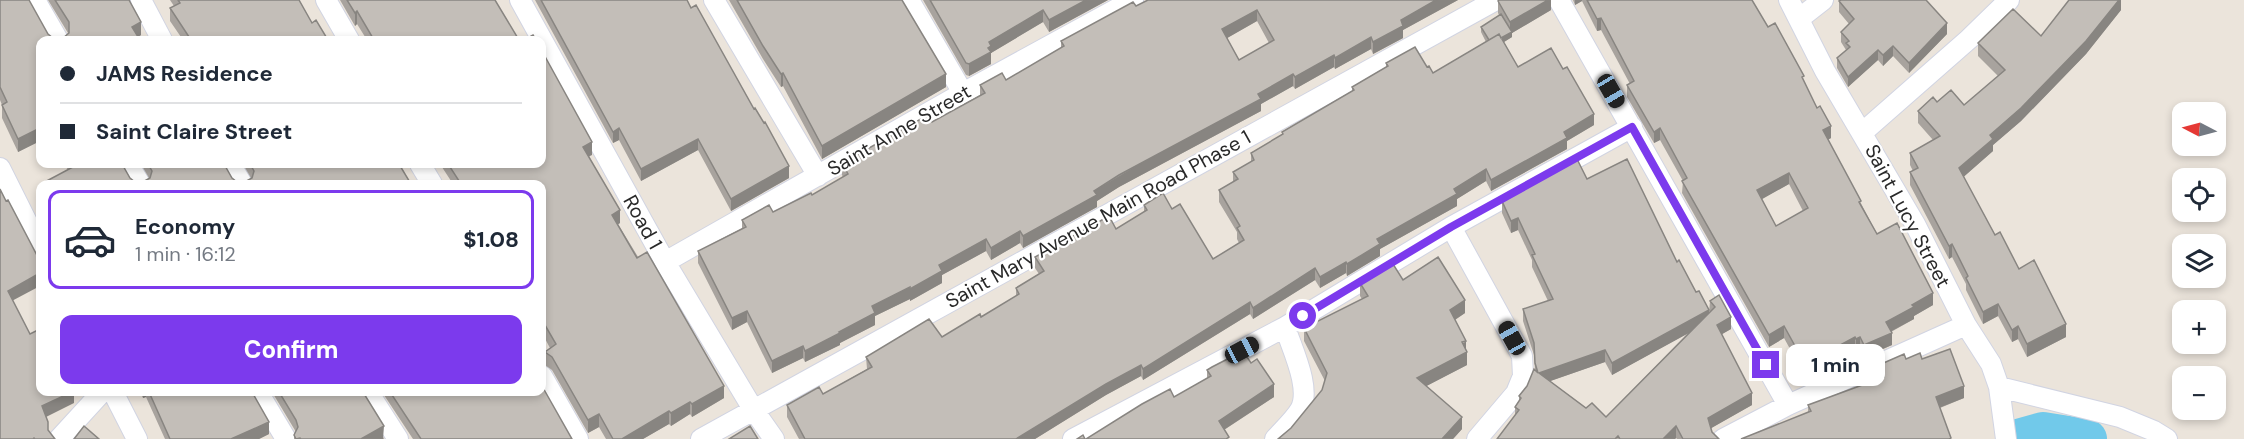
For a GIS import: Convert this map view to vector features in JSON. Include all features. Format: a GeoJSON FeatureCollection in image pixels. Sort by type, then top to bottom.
{"type":"FeatureCollection","features":[{"type":"Feature","properties":{"kind":"street"},"geometry":{"type":"LineString","coordinates":[[34,0],[56,36]]}},
{"type":"Feature","properties":{"kind":"street"},"geometry":{"type":"LineString","coordinates":[[141,0],[160,36]]}},
{"type":"Feature","properties":{"kind":"street"},"geometry":{"type":"LineString","coordinates":[[326,0],[348,36]]}},
{"type":"Feature","properties":{"kind":"street","name":"Road 1"},"geometry":{"type":"LineString","coordinates":[[520,0],[540,36]]}},
{"type":"Feature","properties":{"kind":"street"},"geometry":{"type":"LineString","coordinates":[[714,0],[818,176]]}},
{"type":"Feature","properties":{"kind":"street"},"geometry":{"type":"LineString","coordinates":[[909,0],[963,93]]}},
{"type":"Feature","properties":{"kind":"street","name":"Saint Anne Street"},"geometry":{"type":"LineString","coordinates":[[665,262],[963,93],[1133,0]]}},
{"type":"Feature","properties":{"kind":"street","name":"Saint Mary Avenue Main Road Phase 1"},"geometry":{"type":"LineString","coordinates":[[701,439],[1496,0]]}},
{"type":"Feature","properties":{"kind":"street"},"geometry":{"type":"LineString","coordinates":[[1559,0],[1788,405]]}},
{"type":"Feature","properties":{"kind":"street","name":"Saint Lucy Street"},"geometry":{"type":"LineString","coordinates":[[1789,0],[1825,71],[1863,132],[1915,224],[1966,325],[1991,364],[1999,387],[2004,430]]}},
{"type":"Feature","properties":{"kind":"street"},"geometry":{"type":"LineString","coordinates":[[1800,18],[1823,0]]}},
{"type":"Feature","properties":{"kind":"street"},"geometry":{"type":"LineString","coordinates":[[1863,132],[1969,39],[2009,0]]}},
{"type":"Feature","properties":{"kind":"street","name":"Road 1"},"geometry":{"type":"LineString","coordinates":[[546,47],[665,262],[753,409],[774,439]]}},
{"type":"Feature","properties":{"kind":"street"},"geometry":{"type":"LineString","coordinates":[[1073,439],[1285,327],[1451,227],[1632,127]]}},
{"type":"Feature","properties":{"kind":"street"},"geometry":{"type":"LineString","coordinates":[[0,168],[36,240]]}},
{"type":"Feature","properties":{"kind":"street"},"geometry":{"type":"LineString","coordinates":[[1451,227],[1522,356],[1523,376],[1516,393],[1477,439]]}},
{"type":"Feature","properties":{"kind":"street"},"geometry":{"type":"LineString","coordinates":[[1723,439],[1788,405],[1966,325]]}},
{"type":"Feature","properties":{"kind":"street"},"geometry":{"type":"LineString","coordinates":[[1275,439],[1299,411],[1305,398],[1285,327]]}},
{"type":"Feature","properties":{"kind":"street"},"geometry":{"type":"LineString","coordinates":[[546,383],[578,439]]}},
{"type":"Feature","properties":{"kind":"street"},"geometry":{"type":"LineString","coordinates":[[1999,387],[2120,417],[2167,439]]}},
{"type":"Feature","properties":{"kind":"street"},"geometry":{"type":"LineString","coordinates":[[59,439],[98,396]]}},
{"type":"Feature","properties":{"kind":"street"},"geometry":{"type":"LineString","coordinates":[[115,396],[137,439]]}},
{"type":"Feature","properties":{"kind":"street"},"geometry":{"type":"LineString","coordinates":[[260,396],[286,439]]}},
{"type":"Feature","properties":{"kind":"street"},"geometry":{"type":"LineString","coordinates":[[371,396],[398,439]]}},
{"type":"Feature","properties":{"kind":"building"},"geometry":{"type":"Polygon","coordinates":[[[0,0],[29,0],[50,36],[36,36],[36,130],[18,139],[2,105],[7,102],[0,87],[0,0]]]}},
{"type":"Feature","properties":{"kind":"building"},"geometry":{"type":"Polygon","coordinates":[[[55,0],[129,0],[141,22],[132,27],[138,36],[65,36],[69,33],[69,22],[55,0]]]}},
{"type":"Feature","properties":{"kind":"building"},"geometry":{"type":"Polygon","coordinates":[[[178,0],[299,0],[312,23],[316,20],[326,36],[188,36],[170,8],[180,3],[178,0]]]}},
{"type":"Feature","properties":{"kind":"building"},"geometry":{"type":"Polygon","coordinates":[[[347,0],[495,0],[517,36],[372,36],[357,11],[355,13],[347,0]]]}},
{"type":"Feature","properties":{"kind":"building"},"geometry":{"type":"Polygon","coordinates":[[[541,0],[687,0],[691,8],[696,5],[789,166],[731,199],[698,139],[641,169],[619,128],[613,132],[541,0]]]}},
{"type":"Feature","properties":{"kind":"building"},"geometry":{"type":"Polygon","coordinates":[[[737,0],[902,0],[946,74],[822,146],[783,73],[781,74],[763,46],[737,0]]]}},
{"type":"Feature","properties":{"kind":"building"},"geometry":{"type":"Polygon","coordinates":[[[930,0],[1086,0],[1049,20],[1043,10],[989,42],[991,46],[988,48],[991,52],[969,64],[966,63],[930,0]]]}},
{"type":"Feature","properties":{"kind":"building"},"geometry":{"type":"Polygon","coordinates":[[[1148,0],[1436,0],[1401,20],[1403,26],[1373,42],[1371,37],[1335,58],[1334,55],[1295,77],[1293,74],[1258,94],[1261,99],[1119,175],[1094,191],[1097,195],[1023,236],[1020,231],[991,248],[986,239],[939,265],[942,271],[872,306],[875,313],[805,351],[803,346],[772,361],[747,311],[732,318],[698,251],[746,227],[742,220],[769,205],[773,212],[811,193],[812,195],[848,174],[842,163],[928,115],[932,122],[985,93],[980,85],[1002,73],[1006,80],[1064,46],[1061,41],[1133,2],[1136,6],[1148,0]],[[1257,10],[1222,29],[1239,60],[1274,40],[1257,10]]]}},
{"type":"Feature","properties":{"kind":"building"},"geometry":{"type":"Polygon","coordinates":[[[1499,0],[1548,0],[1510,22],[1499,0]]]}},
{"type":"Feature","properties":{"kind":"building"},"geometry":{"type":"Polygon","coordinates":[[[1587,0],[1752,0],[1768,27],[1775,23],[1804,76],[1802,77],[1817,108],[1820,106],[1831,126],[1823,130],[1877,234],[1897,223],[1933,293],[1912,305],[1914,307],[1886,322],[1892,333],[1864,345],[1860,337],[1856,339],[1855,337],[1805,364],[1784,326],[1769,335],[1682,181],[1687,178],[1660,128],[1654,132],[1627,85],[1634,81],[1601,18],[1597,19],[1587,0]],[[1789,173],[1757,190],[1776,226],[1808,208],[1789,173]]]}},
{"type":"Feature","properties":{"kind":"building"},"geometry":{"type":"Polygon","coordinates":[[[1926,0],[1947,23],[1909,63],[1893,46],[1883,55],[1878,50],[1848,77],[1837,58],[1850,47],[1846,43],[1849,41],[1841,32],[1854,19],[1839,1],[1926,0]]]}},
{"type":"Feature","properties":{"kind":"building"},"geometry":{"type":"Polygon","coordinates":[[[2069,0],[2119,0],[2086,41],[2021,108],[1990,135],[1993,139],[1959,168],[1995,235],[2000,232],[2019,269],[2034,260],[2066,324],[2027,344],[2018,326],[2012,330],[1998,304],[1983,312],[1952,244],[1949,246],[1910,172],[1918,168],[1910,153],[1940,136],[1918,111],[1933,97],[1937,102],[1951,90],[1964,105],[2005,70],[1978,43],[2013,9],[2041,36],[2069,0]]]}},
{"type":"Feature","properties":{"kind":"building"},"geometry":{"type":"Polygon","coordinates":[[[1501,14],[1512,32],[1501,38],[1499,34],[1489,40],[1481,27],[1501,14]]]}},
{"type":"Feature","properties":{"kind":"building"},"geometry":{"type":"Polygon","coordinates":[[[1499,34],[1518,67],[1551,48],[1563,69],[1567,67],[1594,114],[1564,132],[1567,138],[1491,180],[1486,169],[1454,189],[1457,194],[1377,239],[1380,244],[1347,264],[1346,262],[1320,277],[1315,268],[1253,308],[1250,302],[1143,369],[1141,365],[1106,384],[1016,439],[805,439],[787,405],[819,387],[823,394],[872,367],[866,357],[929,319],[942,337],[980,314],[981,317],[1019,294],[1016,288],[1044,271],[1035,257],[1109,216],[1116,229],[1147,210],[1144,205],[1163,193],[1172,209],[1180,204],[1213,259],[1244,240],[1237,228],[1240,226],[1219,190],[1238,179],[1233,172],[1254,160],[1251,153],[1354,90],[1352,87],[1388,66],[1386,63],[1415,47],[1433,73],[1499,34]]]}},
{"type":"Feature","properties":{"kind":"building"},"geometry":{"type":"Polygon","coordinates":[[[546,58],[592,142],[583,147],[620,210],[612,215],[637,258],[647,252],[724,386],[692,404],[690,402],[671,413],[669,411],[622,439],[613,439],[599,414],[588,420],[552,357],[546,353],[556,344],[546,327],[546,180],[458,180],[451,168],[546,168],[546,58]]]}},
{"type":"Feature","properties":{"kind":"building"},"geometry":{"type":"Polygon","coordinates":[[[1577,159],[1587,179],[1627,159],[1677,262],[1679,260],[1696,292],[1699,291],[1709,310],[1612,363],[1605,350],[1539,373],[1586,408],[1592,403],[1606,417],[1715,307],[1710,301],[1719,295],[1731,317],[1717,325],[1752,393],[1708,418],[1712,432],[1719,439],[1683,439],[1676,426],[1663,439],[1620,439],[1618,436],[1615,439],[1497,439],[1519,410],[1515,407],[1521,398],[1519,396],[1527,386],[1534,369],[1538,373],[1534,343],[1523,309],[1553,299],[1532,255],[1535,254],[1518,218],[1511,221],[1502,201],[1577,159]]]}},
{"type":"Feature","properties":{"kind":"building"},"geometry":{"type":"Polygon","coordinates":[[[71,168],[124,168],[132,180],[49,180],[71,168]]]}},
{"type":"Feature","properties":{"kind":"building"},"geometry":{"type":"Polygon","coordinates":[[[150,168],[226,168],[234,180],[146,180],[150,178],[150,168]]]}},
{"type":"Feature","properties":{"kind":"building"},"geometry":{"type":"Polygon","coordinates":[[[252,168],[401,168],[409,180],[248,180],[252,178],[252,168]]]}},
{"type":"Feature","properties":{"kind":"building"},"geometry":{"type":"Polygon","coordinates":[[[0,189],[36,253],[36,275],[8,291],[30,334],[36,331],[36,396],[63,396],[42,406],[48,422],[48,430],[55,439],[0,439],[0,189]]]}},
{"type":"Feature","properties":{"kind":"building"},"geometry":{"type":"Polygon","coordinates":[[[1438,257],[1465,300],[1450,310],[1466,341],[1462,342],[1467,352],[1417,378],[1462,417],[1442,439],[1278,439],[1291,428],[1322,390],[1327,373],[1304,328],[1368,296],[1360,283],[1393,264],[1403,280],[1438,257]]]}},
{"type":"Feature","properties":{"kind":"building"},"geometry":{"type":"Polygon","coordinates":[[[1950,349],[1964,386],[1936,397],[1951,438],[1949,439],[1741,439],[1811,411],[1808,405],[1884,377],[1879,365],[1904,354],[1906,359],[1920,353],[1922,359],[1950,349]]]}},
{"type":"Feature","properties":{"kind":"building"},"geometry":{"type":"Polygon","coordinates":[[[1243,351],[1251,363],[1257,359],[1274,384],[1219,421],[1229,437],[1226,439],[1086,439],[1170,389],[1174,397],[1211,376],[1207,370],[1243,351]]]}},
{"type":"Feature","properties":{"kind":"building"},"geometry":{"type":"Polygon","coordinates":[[[546,393],[572,439],[421,439],[393,396],[546,396],[546,393]]]}},
{"type":"Feature","properties":{"kind":"building"},"geometry":{"type":"Polygon","coordinates":[[[151,396],[254,396],[269,422],[231,439],[170,439],[151,396]]]}},
{"type":"Feature","properties":{"kind":"building"},"geometry":{"type":"Polygon","coordinates":[[[281,396],[365,396],[384,426],[361,439],[296,439],[294,435],[298,427],[281,396]]]}},
{"type":"Feature","properties":{"kind":"building"},"geometry":{"type":"Polygon","coordinates":[[[84,426],[99,439],[74,439],[84,426]]]}},
{"type":"Feature","properties":{"kind":"building"},"geometry":{"type":"Polygon","coordinates":[[[750,426],[758,439],[729,439],[750,426]]]}},
{"type":"Feature","properties":{"kind":"waterway"},"geometry":{"type":"LineString","coordinates":[[2018,439],[2043,432],[2087,439]]}},
{"type":"Feature","properties":{"kind":"route"},"geometry":{"type":"LineString","coordinates":[[1303,316],[1451,227],[1632,127],[1766,365]]}}]}
